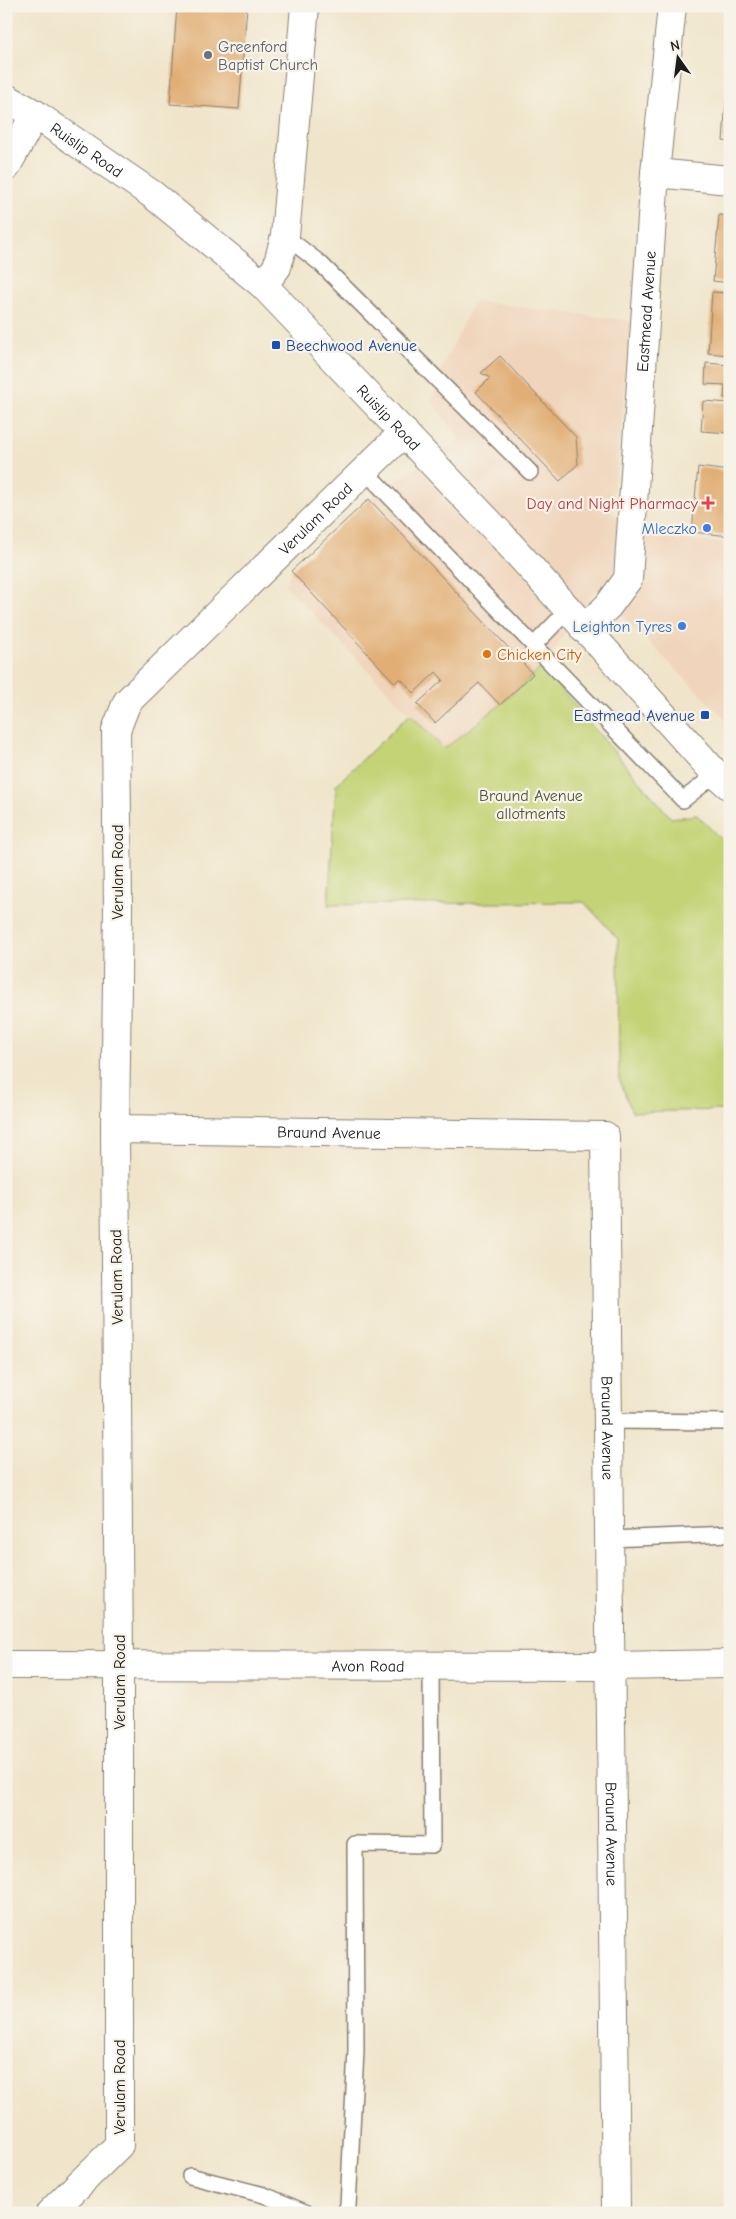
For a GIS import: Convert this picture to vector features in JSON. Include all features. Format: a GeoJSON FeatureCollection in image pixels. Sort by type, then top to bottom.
{"type":"FeatureCollection","features":[{"type":"Feature","properties":{"kind":"street"},"geometry":{"type":"LineString","coordinates":[[263,285],[276,267],[285,236],[305,6]]}},
{"type":"Feature","properties":{"kind":"street","name":"Eastmead Avenue"},"geometry":{"type":"LineString","coordinates":[[576,620],[608,606],[628,579],[655,173],[672,6]]}},
{"type":"Feature","properties":{"kind":"street","name":"Ruislip Road"},"geometry":{"type":"LineString","coordinates":[[6,98],[35,114],[153,194],[263,285],[503,537],[576,620],[723,780]]}},
{"type":"Feature","properties":{"kind":"street"},"geometry":{"type":"LineString","coordinates":[[6,167],[35,114]]}},
{"type":"Feature","properties":{"kind":"street"},"geometry":{"type":"LineString","coordinates":[[655,173],[730,180]]}},
{"type":"Feature","properties":{"kind":"street","name":"Verulam Road"},"geometry":{"type":"LineString","coordinates":[[50,2213],[119,2145],[119,1666],[114,1129],[118,908],[116,730],[127,702],[404,432]]}},
{"type":"Feature","properties":{"kind":"street","name":"Braund Avenue"},"geometry":{"type":"LineString","coordinates":[[114,1129],[605,1136],[616,2213]]}},
{"type":"Feature","properties":{"kind":"street","name":"Avon Road"},"geometry":{"type":"LineString","coordinates":[[6,1664],[119,1666],[611,1666],[730,1664]]}},
{"type":"Feature","properties":{"kind":"lane"},"geometry":{"type":"LineString","coordinates":[[285,236],[321,264],[530,472]]}},
{"type":"Feature","properties":{"kind":"lane"},"geometry":{"type":"LineString","coordinates":[[365,471],[682,800],[723,780]]}},
{"type":"Feature","properties":{"kind":"lane"},"geometry":{"type":"LineString","coordinates":[[533,646],[576,620]]}},
{"type":"Feature","properties":{"kind":"lane"},"geometry":{"type":"LineString","coordinates":[[609,1421],[730,1422]]}},
{"type":"Feature","properties":{"kind":"lane"},"geometry":{"type":"LineString","coordinates":[[610,1539],[730,1534]]}},
{"type":"Feature","properties":{"kind":"lane"},"geometry":{"type":"LineString","coordinates":[[344,2213],[348,2206],[356,2051],[355,1844],[432,1845],[431,1666]]}},
{"type":"Feature","properties":{"kind":"lane"},"geometry":{"type":"LineString","coordinates":[[190,2176],[264,2195],[307,2213]]}},
{"type":"Feature","properties":{"kind":"shaded area"},"geometry":{"type":"Polygon","coordinates":[[[474,301],[633,321],[611,513],[661,537],[730,544],[730,724],[596,589],[542,667],[500,705],[444,749],[285,585],[291,571],[369,499],[460,440],[432,401],[442,368],[474,301]]]}},
{"type":"Feature","properties":{"kind":"green space","name":"Braund Avenue allotments"},"geometry":{"type":"Polygon","coordinates":[[[542,667],[671,818],[697,815],[730,848],[730,1110],[632,1112],[619,1079],[618,939],[584,902],[328,905],[336,785],[410,714],[444,749],[500,705],[542,667]]]}},
{"type":"Feature","properties":{"kind":"building","name":"Greenford Baptist Church"},"geometry":{"type":"Polygon","coordinates":[[[177,6],[247,6],[239,109],[170,104],[177,6]]]}},
{"type":"Feature","properties":{"kind":"building"},"geometry":{"type":"Polygon","coordinates":[[[726,99],[730,99],[730,142],[723,141],[726,99]]]}},
{"type":"Feature","properties":{"kind":"building"},"geometry":{"type":"Polygon","coordinates":[[[719,215],[730,216],[730,283],[713,281],[719,215]]]}},
{"type":"Feature","properties":{"kind":"building"},"geometry":{"type":"Polygon","coordinates":[[[712,292],[730,293],[730,355],[708,353],[712,292]]]}},
{"type":"Feature","properties":{"kind":"building"},"geometry":{"type":"Polygon","coordinates":[[[500,356],[576,437],[578,464],[560,481],[476,392],[490,378],[481,373],[500,356]]]}},
{"type":"Feature","properties":{"kind":"building"},"geometry":{"type":"Polygon","coordinates":[[[706,363],[730,365],[730,398],[724,398],[725,385],[705,384],[706,363]]]}},
{"type":"Feature","properties":{"kind":"building"},"geometry":{"type":"Polygon","coordinates":[[[703,401],[730,403],[730,433],[701,431],[703,401]]]}},
{"type":"Feature","properties":{"kind":"building"},"geometry":{"type":"Polygon","coordinates":[[[698,467],[730,471],[730,536],[692,532],[698,467]]]}},
{"type":"Feature","properties":{"kind":"building"},"geometry":{"type":"Polygon","coordinates":[[[369,499],[533,674],[500,705],[479,683],[435,723],[417,704],[443,680],[436,672],[414,693],[400,678],[395,683],[291,571],[369,499]]]}},
{"type":"Feature","properties":{"kind":"place","name":"Greenford Baptist Church"},"geometry":{"type":"Point","coordinates":[208,55]}},
{"type":"Feature","properties":{"kind":"place","name":"Beechwood Avenue"},"geometry":{"type":"Point","coordinates":[276,345]}},
{"type":"Feature","properties":{"kind":"place","name":"Day and Night Pharmacy"},"geometry":{"type":"Point","coordinates":[708,503]}},
{"type":"Feature","properties":{"kind":"place","name":"Mleczko"},"geometry":{"type":"Point","coordinates":[707,528]}},
{"type":"Feature","properties":{"kind":"place","name":"Leighton Tyres"},"geometry":{"type":"Point","coordinates":[682,626]}},
{"type":"Feature","properties":{"kind":"place","name":"Chicken City"},"geometry":{"type":"Point","coordinates":[487,654]}},
{"type":"Feature","properties":{"kind":"place","name":"Eastmead Avenue"},"geometry":{"type":"Point","coordinates":[705,715]}}]}
